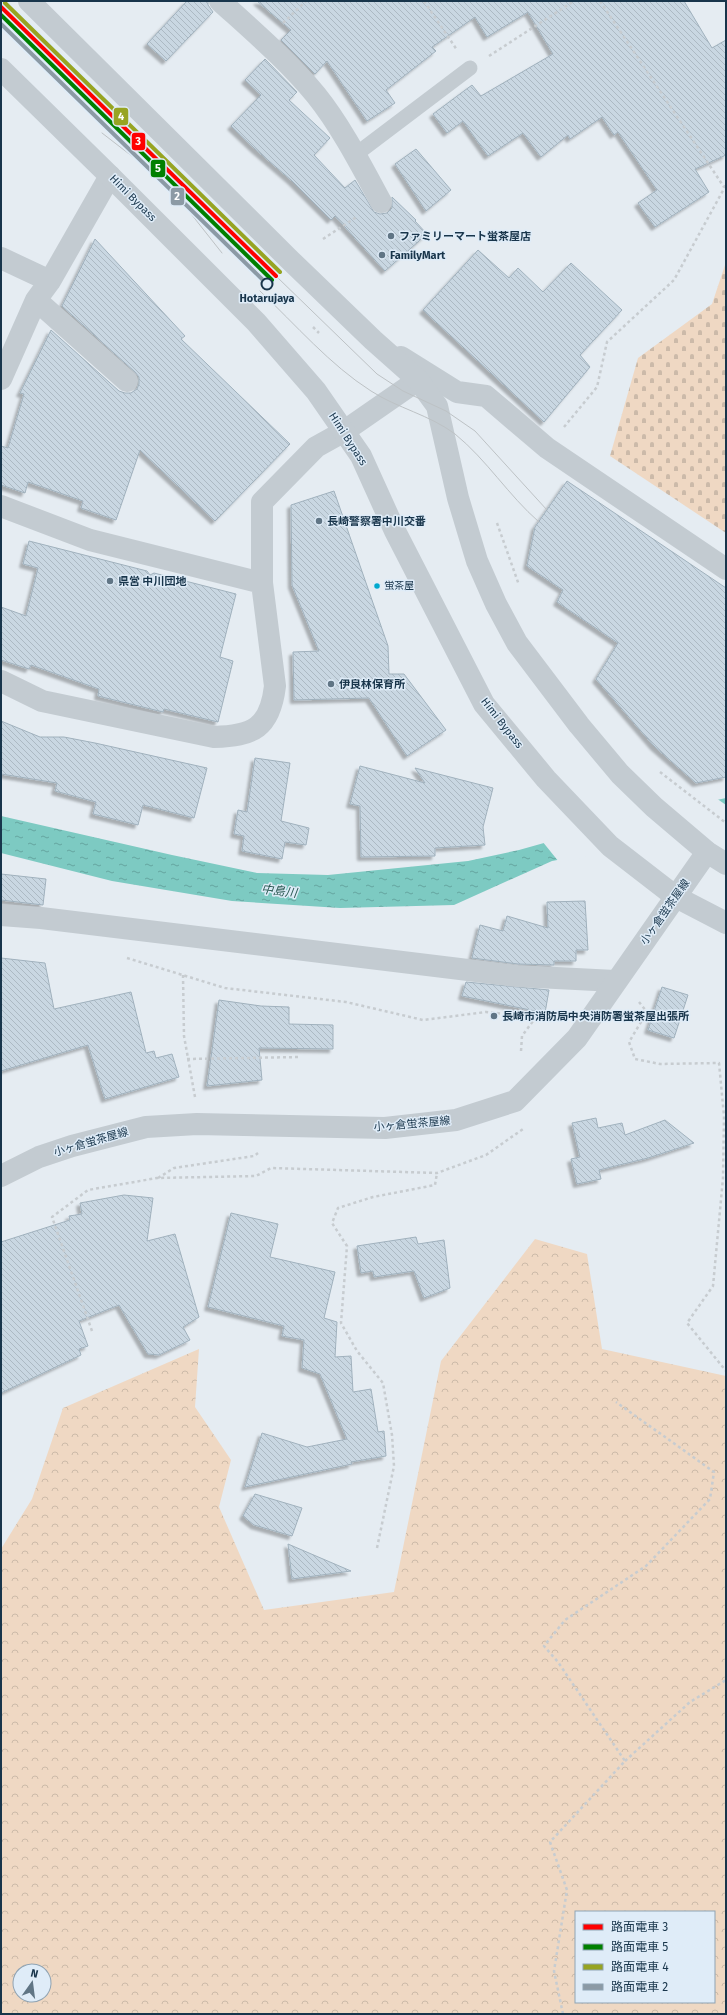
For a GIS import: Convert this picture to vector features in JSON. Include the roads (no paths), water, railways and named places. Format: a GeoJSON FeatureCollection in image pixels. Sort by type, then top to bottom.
{"type":"FeatureCollection","features":[{"type":"Feature","properties":{"kind":"main road"},"geometry":{"type":"LineString","coordinates":[[29,1],[373,340],[418,380],[437,406],[458,498],[477,561],[496,604],[517,643],[578,725],[620,774],[654,807],[707,852],[726,864]]}},
{"type":"Feature","properties":{"kind":"main road"},"geometry":{"type":"LineString","coordinates":[[220,1],[264,41],[316,96],[355,155],[381,202]]}},
{"type":"Feature","properties":{"kind":"main road","name":"Himi Bypass"},"geometry":{"type":"LineString","coordinates":[[1,69],[256,322],[316,391],[361,456],[395,531],[484,704],[546,779],[610,846],[676,897],[726,923]]}},
{"type":"Feature","properties":{"kind":"main road"},"geometry":{"type":"LineString","coordinates":[[1,379],[36,300],[50,281],[110,176]]}},
{"type":"Feature","properties":{"kind":"main road"},"geometry":{"type":"LineString","coordinates":[[1,258],[50,281]]}},
{"type":"Feature","properties":{"kind":"main road"},"geometry":{"type":"LineString","coordinates":[[36,300],[127,381]]}},
{"type":"Feature","properties":{"kind":"main road"},"geometry":{"type":"LineString","coordinates":[[373,340],[457,392],[486,396],[547,448],[726,569]]}},
{"type":"Feature","properties":{"kind":"main road"},"geometry":{"type":"LineString","coordinates":[[1,681],[42,701],[214,737],[238,736],[256,730],[265,718],[273,702],[275,686],[262,583],[262,502],[316,447],[343,432],[418,380]]}},
{"type":"Feature","properties":{"kind":"main road"},"geometry":{"type":"LineString","coordinates":[[1,506],[90,540],[262,583]]}},
{"type":"Feature","properties":{"kind":"main road","name":"小ヶ倉蛍茶屋線"},"geometry":{"type":"LineString","coordinates":[[1,1176],[39,1157],[146,1127],[197,1124],[385,1128],[456,1120],[515,1101],[577,1038],[615,981],[707,852]]}},
{"type":"Feature","properties":{"kind":"main road"},"geometry":{"type":"LineString","coordinates":[[1,915],[49,919],[517,976],[615,981]]}},
{"type":"Feature","properties":{"kind":"lane"},"geometry":{"type":"LineString","coordinates":[[355,155],[470,68]]}},
{"type":"Feature","properties":{"kind":"water","name":"中島川"},"geometry":{"type":"Polygon","coordinates":[[[726,798],[726,828],[552,861],[454,905],[340,908],[232,901],[112,881],[1,853],[1,816],[257,873],[328,875],[468,861],[519,850],[633,818],[726,798]]]}},
{"type":"Feature","properties":{"kind":"tram line","name":"4"},"geometry":{"type":"LineString","coordinates":[[5,3],[280,272]]}},
{"type":"Feature","properties":{"kind":"tram line","name":"3"},"geometry":{"type":"LineString","coordinates":[[1,7],[276,276]]}},
{"type":"Feature","properties":{"kind":"tram line","name":"5"},"geometry":{"type":"LineString","coordinates":[[1,15],[272,280]]}},
{"type":"Feature","properties":{"kind":"tram line","name":"2"},"geometry":{"type":"LineString","coordinates":[[1,24],[268,285]]}},
{"type":"Feature","properties":{"kind":"tram line"},"geometry":{"type":"LineString","coordinates":[[116,119],[222,253]]}},
{"type":"Feature","properties":{"kind":"tram line"},"geometry":{"type":"LineString","coordinates":[[102,133],[155,174]]}},
{"type":"Feature","properties":{"kind":"tram line"},"geometry":{"type":"LineString","coordinates":[[179,193],[236,237]]}},
{"type":"Feature","properties":{"kind":"tram line"},"geometry":{"type":"LineString","coordinates":[[276,276],[377,374],[403,391],[446,411],[475,431],[547,510]]}},
{"type":"Feature","properties":{"kind":"tram line"},"geometry":{"type":"LineString","coordinates":[[260,291],[327,357],[356,381],[381,397],[435,422],[455,434],[467,444],[517,501],[539,522]]}},
{"type":"Feature","properties":{"kind":"place","name":"ファミリーマート蛍茶屋店"},"geometry":{"type":"Point","coordinates":[391,236]}},
{"type":"Feature","properties":{"kind":"place","name":"FamilyMart"},"geometry":{"type":"Point","coordinates":[382,255]}},
{"type":"Feature","properties":{"kind":"place","name":"Hotarujaya"},"geometry":{"type":"Point","coordinates":[267,284]}},
{"type":"Feature","properties":{"kind":"place","name":"長崎警察署中川交番"},"geometry":{"type":"Point","coordinates":[319,521]}},
{"type":"Feature","properties":{"kind":"place","name":"県営 中川団地"},"geometry":{"type":"Point","coordinates":[110,581]}},
{"type":"Feature","properties":{"kind":"place","name":"蛍茶屋"},"geometry":{"type":"Point","coordinates":[377,586]}},
{"type":"Feature","properties":{"kind":"place","name":"伊良林保育所"},"geometry":{"type":"Point","coordinates":[331,684]}},
{"type":"Feature","properties":{"kind":"place","name":"長崎市消防局中央消防署蛍茶屋出張所"},"geometry":{"type":"Point","coordinates":[494,1016]}}]}
